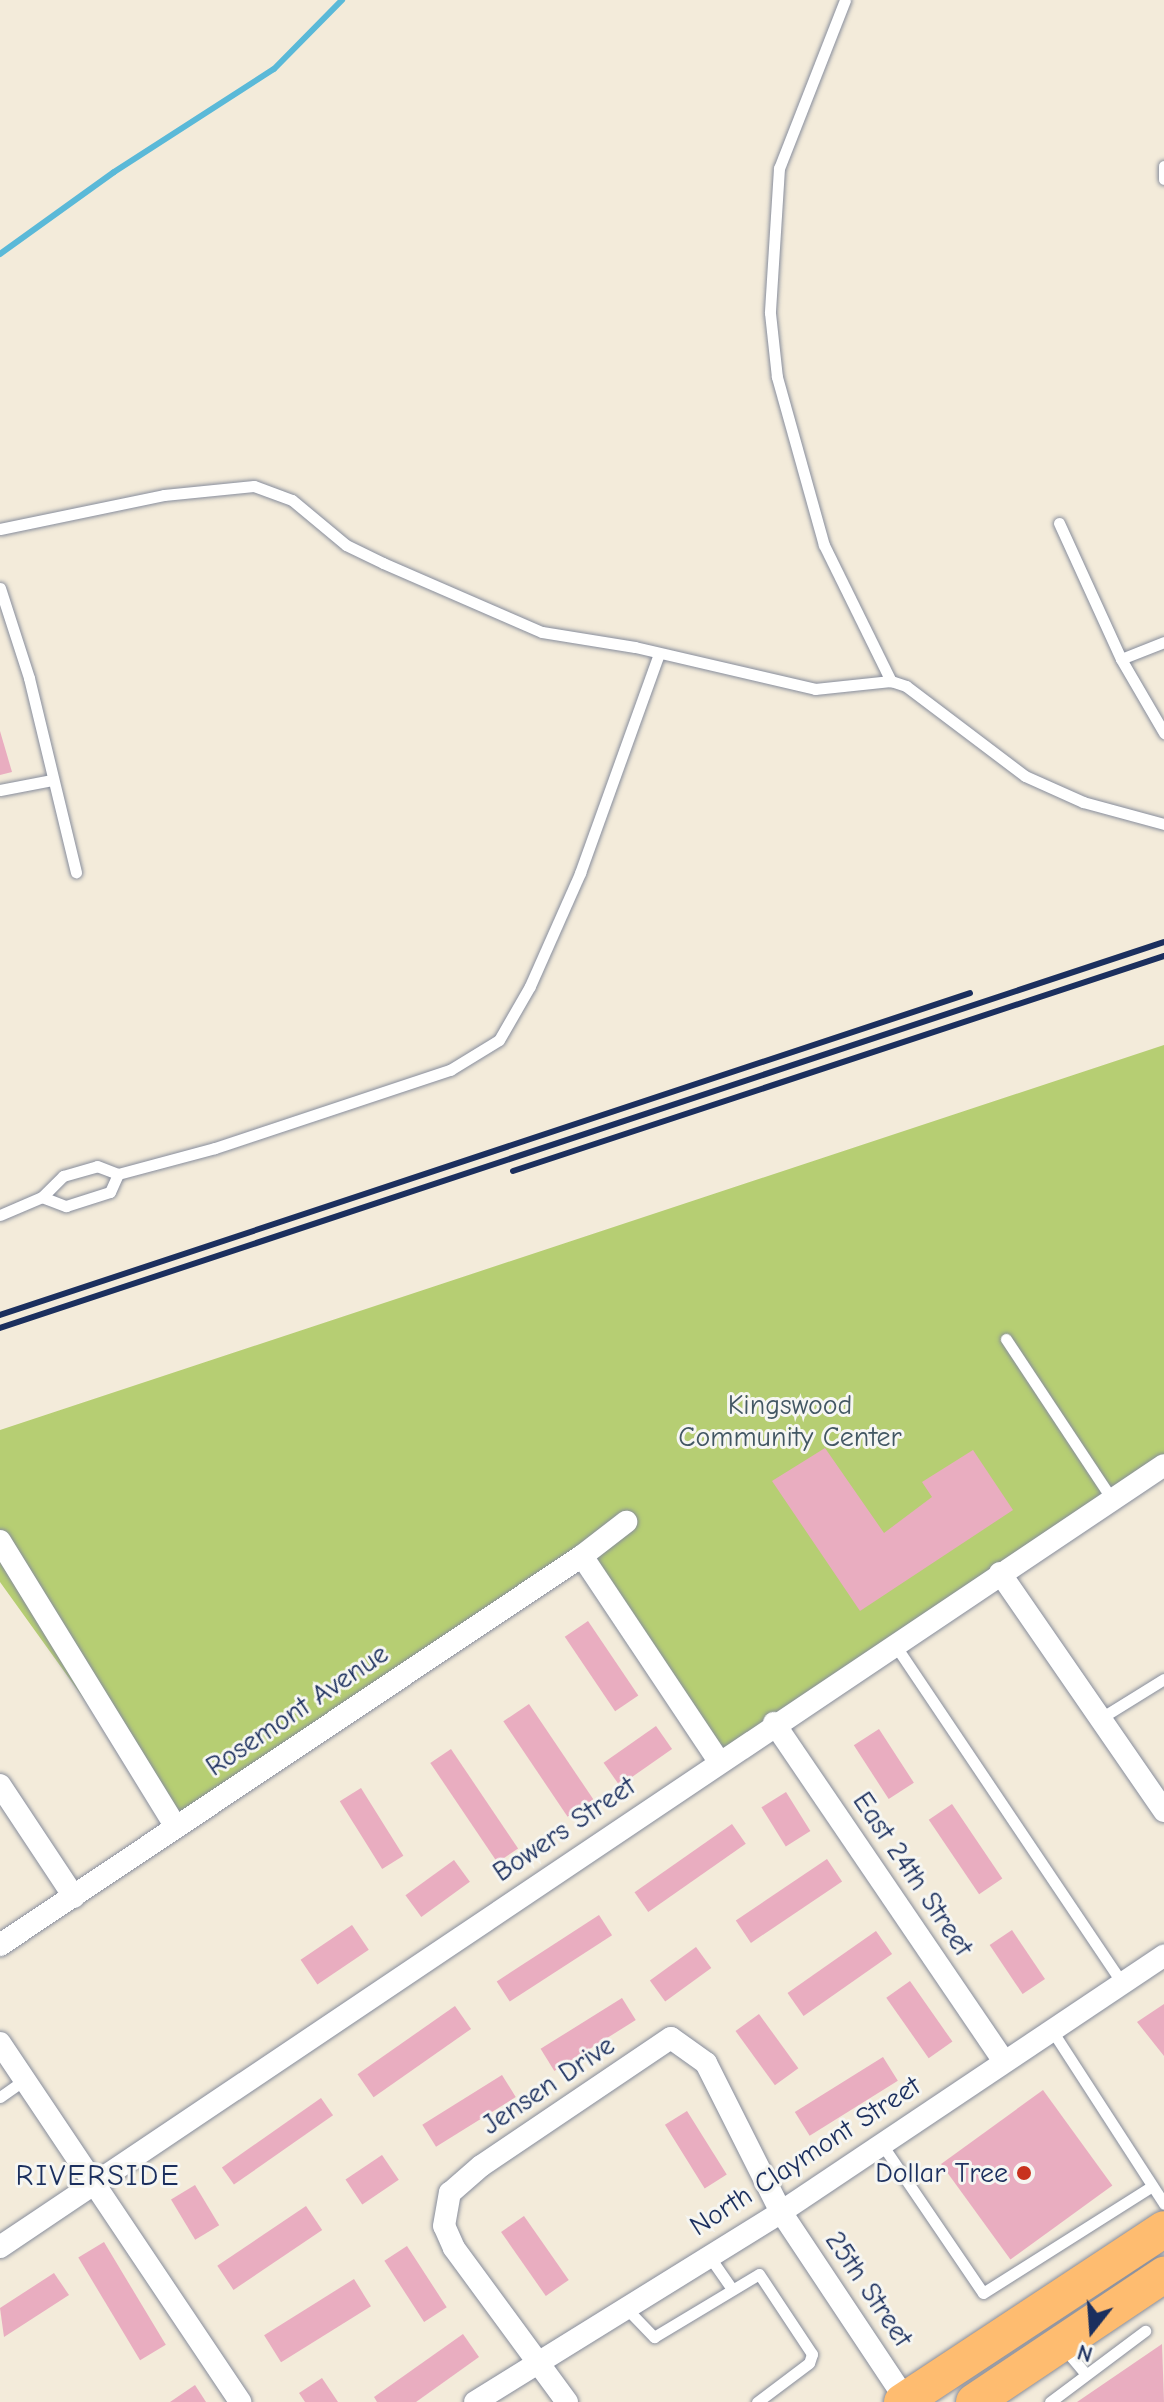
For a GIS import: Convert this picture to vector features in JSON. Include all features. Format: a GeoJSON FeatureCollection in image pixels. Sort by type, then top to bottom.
{"type":"FeatureCollection","features":[{"type":"Feature","properties":{"kind":"main road"},"geometry":{"type":"LineString","coordinates":[[904,2401],[1164,2229]]}},
{"type":"Feature","properties":{"kind":"main road"},"geometry":{"type":"LineString","coordinates":[[974,2402],[1060,2344],[1161,2284]]}},
{"type":"Feature","properties":{"kind":"street","name":"Bowers Street"},"geometry":{"type":"LineString","coordinates":[[0,2247],[718,1760],[1164,1465]]}},
{"type":"Feature","properties":{"kind":"street","name":"Rosemont Avenue"},"geometry":{"type":"LineString","coordinates":[[0,1945],[582,1556],[626,1522]]}},
{"type":"Feature","properties":{"kind":"street"},"geometry":{"type":"LineString","coordinates":[[0,1541],[176,1827]]}},
{"type":"Feature","properties":{"kind":"street"},"geometry":{"type":"LineString","coordinates":[[582,1556],[718,1760]]}},
{"type":"Feature","properties":{"kind":"street"},"geometry":{"type":"LineString","coordinates":[[1000,1573],[1164,1811]]}},
{"type":"Feature","properties":{"kind":"street","name":"East 24th Street"},"geometry":{"type":"LineString","coordinates":[[774,1723],[1003,2060]]}},
{"type":"Feature","properties":{"kind":"street"},"geometry":{"type":"LineString","coordinates":[[0,1785],[74,1897]]}},
{"type":"Feature","properties":{"kind":"street","name":"North Claymont Street"},"geometry":{"type":"LineString","coordinates":[[475,2402],[536,2360],[781,2212],[1003,2060],[1164,1956]]}},
{"type":"Feature","properties":{"kind":"street","name":"Jensen Drive"},"geometry":{"type":"LineString","coordinates":[[536,2360],[454,2248],[444,2226],[450,2193],[481,2166],[671,2038],[706,2063],[781,2212]]}},
{"type":"Feature","properties":{"kind":"street"},"geometry":{"type":"LineString","coordinates":[[0,2043],[240,2402]]}},
{"type":"Feature","properties":{"kind":"street","name":"25th Street"},"geometry":{"type":"LineString","coordinates":[[781,2212],[904,2401]]}},
{"type":"Feature","properties":{"kind":"street"},"geometry":{"type":"LineString","coordinates":[[536,2360],[567,2402]]}},
{"type":"Feature","properties":{"kind":"lane"},"geometry":{"type":"LineString","coordinates":[[845,0],[779,168],[770,313],[777,377],[824,545],[891,681]]}},
{"type":"Feature","properties":{"kind":"lane"},"geometry":{"type":"LineString","coordinates":[[1164,166],[1164,179]]}},
{"type":"Feature","properties":{"kind":"lane"},"geometry":{"type":"LineString","coordinates":[[0,529],[164,495],[254,486],[292,500],[346,545],[514,623],[815,689],[891,681],[925,696],[1025,776],[1057,792],[1127,817],[1164,824]]}},
{"type":"Feature","properties":{"kind":"lane"},"geometry":{"type":"LineString","coordinates":[[1059,523],[1121,659],[1164,733]]}},
{"type":"Feature","properties":{"kind":"lane"},"geometry":{"type":"LineString","coordinates":[[0,588],[29,678],[76,872]]}},
{"type":"Feature","properties":{"kind":"lane"},"geometry":{"type":"LineString","coordinates":[[1121,659],[1164,642]]}},
{"type":"Feature","properties":{"kind":"lane"},"geometry":{"type":"LineString","coordinates":[[0,1215],[42,1197],[55,1179],[97,1166],[118,1174],[405,1086],[477,1057],[499,1040],[530,986],[580,873],[659,654]]}},
{"type":"Feature","properties":{"kind":"lane"},"geometry":{"type":"LineString","coordinates":[[0,790],[52,780]]}},
{"type":"Feature","properties":{"kind":"lane"},"geometry":{"type":"LineString","coordinates":[[42,1197],[66,1206],[110,1192],[118,1174]]}},
{"type":"Feature","properties":{"kind":"lane"},"geometry":{"type":"LineString","coordinates":[[1006,1339],[1112,1499]]}},
{"type":"Feature","properties":{"kind":"lane"},"geometry":{"type":"LineString","coordinates":[[894,1643],[1122,1983]]}},
{"type":"Feature","properties":{"kind":"lane"},"geometry":{"type":"LineString","coordinates":[[1101,1718],[1164,1679]]}},
{"type":"Feature","properties":{"kind":"lane"},"geometry":{"type":"LineString","coordinates":[[1051,2029],[1164,2204]]}},
{"type":"Feature","properties":{"kind":"lane"},"geometry":{"type":"LineString","coordinates":[[0,2097],[24,2080]]}},
{"type":"Feature","properties":{"kind":"lane"},"geometry":{"type":"LineString","coordinates":[[881,2143],[983,2293],[1152,2186]]}},
{"type":"Feature","properties":{"kind":"lane"},"geometry":{"type":"LineString","coordinates":[[709,2256],[732,2289]]}},
{"type":"Feature","properties":{"kind":"lane"},"geometry":{"type":"LineString","coordinates":[[625,2307],[654,2337],[759,2274],[812,2354],[809,2363],[757,2402]]}},
{"type":"Feature","properties":{"kind":"lane"},"geometry":{"type":"LineString","coordinates":[[1050,2402],[1145,2331]]}},
{"type":"Feature","properties":{"kind":"lane"},"geometry":{"type":"LineString","coordinates":[[1060,2344],[1086,2374]]}},
{"type":"Feature","properties":{"kind":"green space","name":"Kingswood Community Center"},"geometry":{"type":"Polygon","coordinates":[[[1164,1045],[1164,1459],[727,1754],[587,1552],[176,1827],[0,1582],[0,1430],[1164,1045]]]}},
{"type":"Feature","properties":{"kind":"building"},"geometry":{"type":"Polygon","coordinates":[[[0,731],[12,772],[0,775],[0,731]]]}},
{"type":"Feature","properties":{"kind":"building","name":"Kingswood Community Center"},"geometry":{"type":"Polygon","coordinates":[[[825,1448],[884,1533],[932,1497],[922,1482],[973,1450],[1013,1510],[860,1611],[772,1481],[825,1448]]]}},
{"type":"Feature","properties":{"kind":"building"},"geometry":{"type":"Polygon","coordinates":[[[588,1621],[638,1696],[615,1711],[565,1637],[588,1621]]]}},
{"type":"Feature","properties":{"kind":"building"},"geometry":{"type":"Polygon","coordinates":[[[529,1704],[593,1799],[568,1817],[503,1721],[529,1704]]]}},
{"type":"Feature","properties":{"kind":"building"},"geometry":{"type":"Polygon","coordinates":[[[656,1726],[672,1749],[620,1786],[604,1763],[656,1726]]]}},
{"type":"Feature","properties":{"kind":"building"},"geometry":{"type":"Polygon","coordinates":[[[879,1729],[914,1783],[889,1799],[854,1745],[879,1729]]]}},
{"type":"Feature","properties":{"kind":"building"},"geometry":{"type":"Polygon","coordinates":[[[451,1749],[518,1848],[497,1862],[430,1763],[451,1749]]]}},
{"type":"Feature","properties":{"kind":"building"},"geometry":{"type":"Polygon","coordinates":[[[361,1788],[403,1856],[382,1869],[340,1801],[361,1788]]]}},
{"type":"Feature","properties":{"kind":"building"},"geometry":{"type":"Polygon","coordinates":[[[786,1792],[810,1831],[786,1846],[761,1807],[786,1792]]]}},
{"type":"Feature","properties":{"kind":"building"},"geometry":{"type":"Polygon","coordinates":[[[952,1804],[1002,1879],[979,1894],[929,1820],[952,1804]]]}},
{"type":"Feature","properties":{"kind":"building"},"geometry":{"type":"Polygon","coordinates":[[[732,1824],[746,1844],[648,1912],[635,1892],[732,1824]]]}},
{"type":"Feature","properties":{"kind":"building"},"geometry":{"type":"Polygon","coordinates":[[[827,1859],[842,1881],[751,1943],[736,1921],[827,1859]]]}},
{"type":"Feature","properties":{"kind":"building"},"geometry":{"type":"Polygon","coordinates":[[[454,1860],[470,1882],[421,1917],[405,1895],[454,1860]]]}},
{"type":"Feature","properties":{"kind":"building"},"geometry":{"type":"Polygon","coordinates":[[[599,1915],[612,1935],[510,2002],[497,1981],[599,1915]]]}},
{"type":"Feature","properties":{"kind":"building"},"geometry":{"type":"Polygon","coordinates":[[[352,1925],[369,1950],[317,1985],[301,1960],[352,1925]]]}},
{"type":"Feature","properties":{"kind":"building"},"geometry":{"type":"Polygon","coordinates":[[[1012,1930],[1045,1979],[1023,1994],[990,1945],[1012,1930]]]}},
{"type":"Feature","properties":{"kind":"building"},"geometry":{"type":"Polygon","coordinates":[[[876,1931],[892,1954],[804,2016],[788,1993],[876,1931]]]}},
{"type":"Feature","properties":{"kind":"building"},"geometry":{"type":"Polygon","coordinates":[[[696,1947],[711,1968],[665,2002],[650,1981],[696,1947]]]}},
{"type":"Feature","properties":{"kind":"building"},"geometry":{"type":"Polygon","coordinates":[[[910,1981],[952,2042],[929,2058],[886,1998],[910,1981]]]}},
{"type":"Feature","properties":{"kind":"building"},"geometry":{"type":"Polygon","coordinates":[[[622,1998],[636,2020],[554,2071],[541,2049],[622,1998]]]}},
{"type":"Feature","properties":{"kind":"building"},"geometry":{"type":"Polygon","coordinates":[[[1164,2004],[1164,2056],[1137,2022],[1164,2004]]]}},
{"type":"Feature","properties":{"kind":"building"},"geometry":{"type":"Polygon","coordinates":[[[455,2006],[471,2029],[374,2097],[358,2074],[455,2006]]]}},
{"type":"Feature","properties":{"kind":"building"},"geometry":{"type":"Polygon","coordinates":[[[759,2014],[798,2068],[775,2085],[736,2031],[759,2014]]]}},
{"type":"Feature","properties":{"kind":"building"},"geometry":{"type":"Polygon","coordinates":[[[883,2057],[898,2081],[810,2136],[795,2112],[883,2057]]]}},
{"type":"Feature","properties":{"kind":"building"},"geometry":{"type":"Polygon","coordinates":[[[502,2075],[516,2097],[436,2147],[422,2125],[502,2075]]]}},
{"type":"Feature","properties":{"kind":"building","name":"Dollar Tree"},"geometry":{"type":"Polygon","coordinates":[[[1043,2090],[1112,2185],[1010,2260],[941,2164],[1043,2090]]]}},
{"type":"Feature","properties":{"kind":"building"},"geometry":{"type":"Polygon","coordinates":[[[321,2098],[333,2115],[234,2185],[222,2167],[321,2098]]]}},
{"type":"Feature","properties":{"kind":"building"},"geometry":{"type":"Polygon","coordinates":[[[687,2111],[727,2175],[705,2188],[665,2125],[687,2111]]]}},
{"type":"Feature","properties":{"kind":"building"},"geometry":{"type":"Polygon","coordinates":[[[382,2155],[399,2180],[362,2204],[346,2180],[382,2155]]]}},
{"type":"Feature","properties":{"kind":"building"},"geometry":{"type":"Polygon","coordinates":[[[195,2185],[219,2225],[195,2240],[171,2199],[195,2185]]]}},
{"type":"Feature","properties":{"kind":"building"},"geometry":{"type":"Polygon","coordinates":[[[306,2206],[322,2230],[234,2290],[217,2266],[306,2206]]]}},
{"type":"Feature","properties":{"kind":"building"},"geometry":{"type":"Polygon","coordinates":[[[524,2216],[569,2280],[546,2296],[501,2232],[524,2216]]]}},
{"type":"Feature","properties":{"kind":"building"},"geometry":{"type":"Polygon","coordinates":[[[104,2242],[166,2345],[140,2360],[78,2257],[104,2242]]]}},
{"type":"Feature","properties":{"kind":"building"},"geometry":{"type":"Polygon","coordinates":[[[407,2246],[447,2307],[424,2322],[384,2261],[407,2246]]]}},
{"type":"Feature","properties":{"kind":"building"},"geometry":{"type":"Polygon","coordinates":[[[54,2273],[69,2295],[4,2337],[0,2308],[54,2273]]]}},
{"type":"Feature","properties":{"kind":"building"},"geometry":{"type":"Polygon","coordinates":[[[354,2279],[371,2306],[281,2362],[264,2335],[354,2279]]]}},
{"type":"Feature","properties":{"kind":"building"},"geometry":{"type":"Polygon","coordinates":[[[463,2334],[479,2357],[416,2402],[377,2402],[374,2397],[463,2334]]]}},
{"type":"Feature","properties":{"kind":"building"},"geometry":{"type":"Polygon","coordinates":[[[1162,2344],[1164,2402],[1077,2402],[1162,2344]]]}},
{"type":"Feature","properties":{"kind":"building"},"geometry":{"type":"Polygon","coordinates":[[[322,2378],[338,2402],[305,2402],[299,2393],[322,2378]]]}},
{"type":"Feature","properties":{"kind":"building"},"geometry":{"type":"Polygon","coordinates":[[[195,2385],[206,2402],[170,2402],[195,2385]]]}},
{"type":"Feature","properties":{"kind":"waterway"},"geometry":{"type":"LineString","coordinates":[[0,254],[114,172],[274,69],[342,0]]}},
{"type":"Feature","properties":{"kind":"railway"},"geometry":{"type":"LineString","coordinates":[[0,1328],[1164,942]]}},
{"type":"Feature","properties":{"kind":"railway"},"geometry":{"type":"LineString","coordinates":[[513,1171],[1164,956]]}},
{"type":"Feature","properties":{"kind":"railway"},"geometry":{"type":"LineString","coordinates":[[0,1315],[970,993]]}},
{"type":"Feature","properties":{"kind":"place","name":"Dollar Tree"},"geometry":{"type":"Point","coordinates":[1024,2173]}},
{"type":"Feature","properties":{"kind":"district","name":"RIVERSIDE"},"geometry":{"type":"Point","coordinates":[98,2176]}}]}
